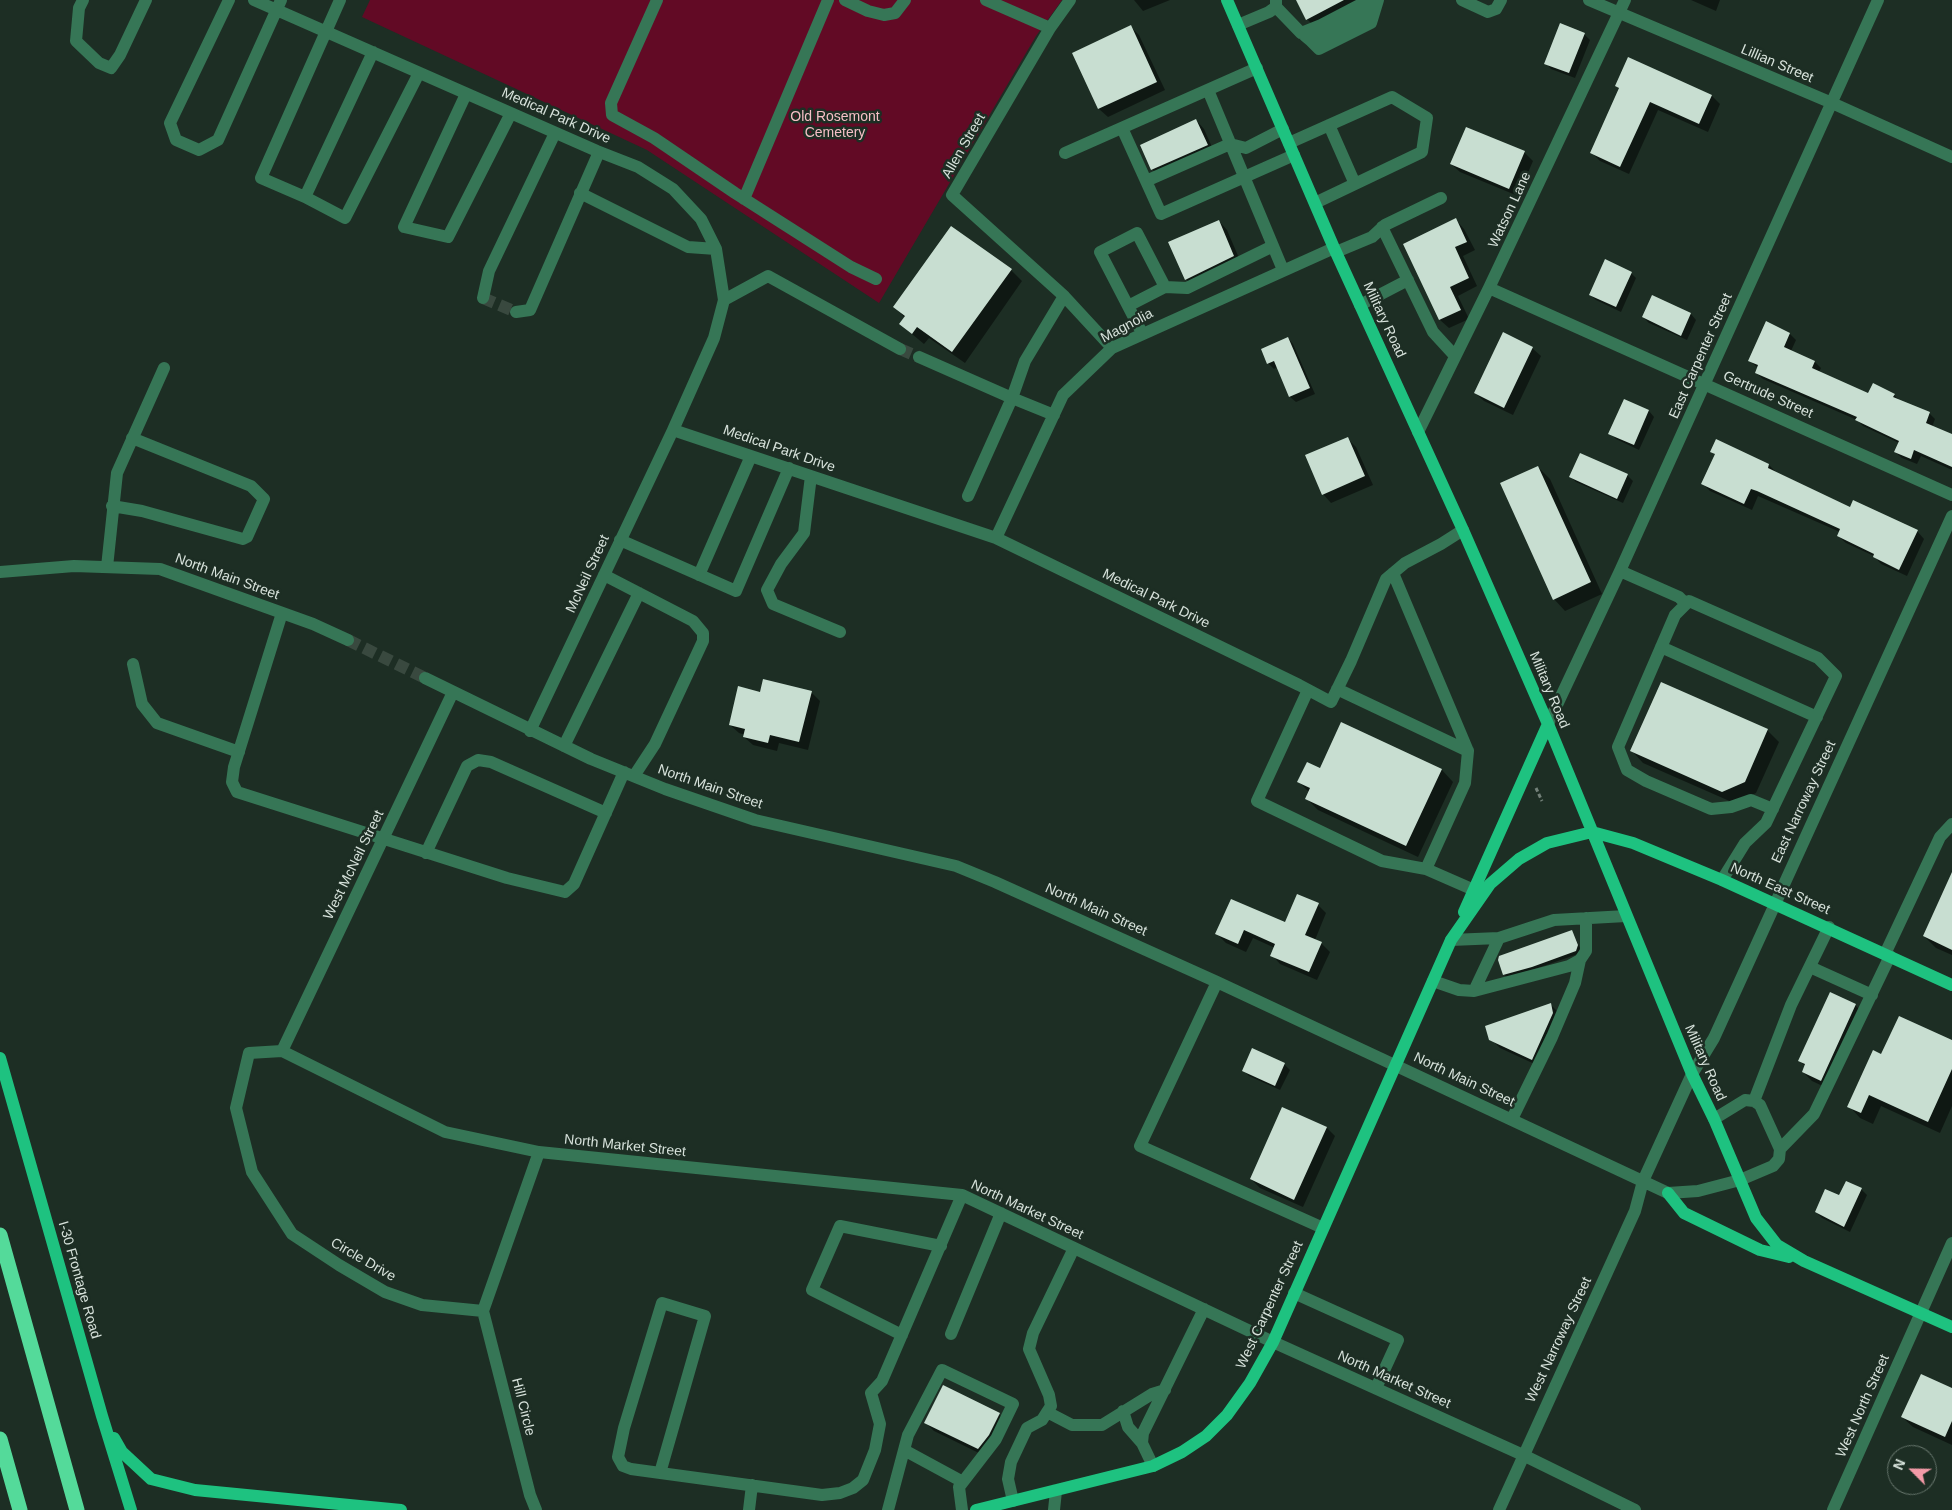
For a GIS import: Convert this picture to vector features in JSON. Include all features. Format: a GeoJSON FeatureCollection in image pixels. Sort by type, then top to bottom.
{"type":"FeatureCollection","features":[{"type":"Feature","properties":{"kind":"highway"},"geometry":{"type":"LineString","coordinates":[[0,1235],[77,1510]]}},
{"type":"Feature","properties":{"kind":"highway"},"geometry":{"type":"LineString","coordinates":[[0,1439],[20,1510]]}},
{"type":"Feature","properties":{"kind":"main road","name":"Military Road"},"geometry":{"type":"LineString","coordinates":[[1227,0],[1335,250],[1463,530],[1548,724],[1692,1074],[1714,1119],[1756,1218],[1777,1245],[1804,1261],[1921,1313]]}},
{"type":"Feature","properties":{"kind":"main road"},"geometry":{"type":"LineString","coordinates":[[1396,1064],[1548,724]]}},
{"type":"Feature","properties":{"kind":"main road","name":"North East Street"},"geometry":{"type":"LineString","coordinates":[[1592,832],[1633,843],[1722,880],[1952,985]]}},
{"type":"Feature","properties":{"kind":"main road"},"geometry":{"type":"LineString","coordinates":[[1451,940],[1490,884],[1519,860],[1547,843],[1592,832]]}},
{"type":"Feature","properties":{"kind":"main road","name":"I-30 Frontage Road"},"geometry":{"type":"LineString","coordinates":[[0,1058],[102,1416],[131,1510]]}},
{"type":"Feature","properties":{"kind":"main road","name":"West Carpenter Street"},"geometry":{"type":"LineString","coordinates":[[976,1510],[1153,1466],[1198,1442],[1227,1415],[1250,1383],[1272,1342],[1396,1064]]}},
{"type":"Feature","properties":{"kind":"main road"},"geometry":{"type":"LineString","coordinates":[[1668,1193],[1684,1213],[1760,1250],[1804,1261]]}},
{"type":"Feature","properties":{"kind":"main road"},"geometry":{"type":"LineString","coordinates":[[1921,1313],[1952,1327]]}},
{"type":"Feature","properties":{"kind":"main road"},"geometry":{"type":"LineString","coordinates":[[102,1416],[122,1452],[151,1479],[195,1490],[401,1510]]}},
{"type":"Feature","properties":{"kind":"street"},"geometry":{"type":"LineString","coordinates":[[83,0],[79,8],[76,41],[99,63],[110,68],[120,56],[146,0]]}},
{"type":"Feature","properties":{"kind":"street"},"geometry":{"type":"LineString","coordinates":[[229,0],[170,123],[176,140],[199,150],[218,140],[278,5]]}},
{"type":"Feature","properties":{"kind":"street","name":"Medical Park Drive"},"geometry":{"type":"LineString","coordinates":[[254,0],[278,5],[325,31],[466,94],[638,167],[673,189],[701,220],[716,249],[724,300],[714,338],[673,430],[996,538],[1331,702],[1337,689]]}},
{"type":"Feature","properties":{"kind":"street"},"geometry":{"type":"LineString","coordinates":[[340,0],[261,178],[305,197],[346,218],[419,73]]}},
{"type":"Feature","properties":{"kind":"street"},"geometry":{"type":"LineString","coordinates":[[656,0],[611,103],[612,115],[654,138],[744,199],[851,267],[876,279]]}},
{"type":"Feature","properties":{"kind":"street"},"geometry":{"type":"LineString","coordinates":[[744,199],[828,0]]}},
{"type":"Feature","properties":{"kind":"street"},"geometry":{"type":"LineString","coordinates":[[845,0],[868,11],[884,15],[895,13],[905,0]]}},
{"type":"Feature","properties":{"kind":"street"},"geometry":{"type":"LineString","coordinates":[[986,0],[1050,28]]}},
{"type":"Feature","properties":{"kind":"street","name":"Allen Street"},"geometry":{"type":"LineString","coordinates":[[1070,0],[1050,28],[952,195],[1064,296],[1112,348]]}},
{"type":"Feature","properties":{"kind":"street"},"geometry":{"type":"LineString","coordinates":[[1303,34],[1310,24],[1355,0]]}},
{"type":"Feature","properties":{"kind":"street"},"geometry":{"type":"LineString","coordinates":[[1303,34],[1369,0]]}},
{"type":"Feature","properties":{"kind":"street"},"geometry":{"type":"LineString","coordinates":[[1238,25],[1269,12],[1276,4],[1319,49],[1371,23],[1378,0]]}},
{"type":"Feature","properties":{"kind":"street"},"geometry":{"type":"LineString","coordinates":[[1462,0],[1488,12],[1496,9],[1501,0]]}},
{"type":"Feature","properties":{"kind":"street","name":"Lillian Street"},"geometry":{"type":"LineString","coordinates":[[1589,0],[1832,103],[1952,157]]}},
{"type":"Feature","properties":{"kind":"street","name":"Watson Lane"},"geometry":{"type":"LineString","coordinates":[[1418,432],[1489,288],[1625,0]]}},
{"type":"Feature","properties":{"kind":"street","name":"East Carpenter Street"},"geometry":{"type":"LineString","coordinates":[[1548,724],[1620,571],[1878,0]]}},
{"type":"Feature","properties":{"kind":"street"},"geometry":{"type":"LineString","coordinates":[[305,197],[373,52]]}},
{"type":"Feature","properties":{"kind":"street"},"geometry":{"type":"LineString","coordinates":[[1065,153],[1257,68]]}},
{"type":"Feature","properties":{"kind":"street"},"geometry":{"type":"LineString","coordinates":[[1208,90],[1283,270]]}},
{"type":"Feature","properties":{"kind":"street"},"geometry":{"type":"LineString","coordinates":[[466,94],[404,227],[448,237],[511,113]]}},
{"type":"Feature","properties":{"kind":"street"},"geometry":{"type":"LineString","coordinates":[[1122,128],[1161,214],[1244,176],[1292,149],[1329,125],[1392,97],[1427,118],[1422,152],[1315,203]]}},
{"type":"Feature","properties":{"kind":"street"},"geometry":{"type":"LineString","coordinates":[[1329,125],[1355,184]]}},
{"type":"Feature","properties":{"kind":"street"},"geometry":{"type":"LineString","coordinates":[[1146,181],[1230,144],[1246,148],[1283,129]]}},
{"type":"Feature","properties":{"kind":"street"},"geometry":{"type":"LineString","coordinates":[[483,298],[490,271],[555,132]]}},
{"type":"Feature","properties":{"kind":"street"},"geometry":{"type":"LineString","coordinates":[[516,312],[530,310],[600,152]]}},
{"type":"Feature","properties":{"kind":"street"},"geometry":{"type":"LineString","coordinates":[[580,194],[688,247],[716,249]]}},
{"type":"Feature","properties":{"kind":"street","name":"Magnolia"},"geometry":{"type":"LineString","coordinates":[[996,538],[1063,395],[1112,348],[1283,270],[1372,237],[1382,227],[1442,198]]}},
{"type":"Feature","properties":{"kind":"street"},"geometry":{"type":"LineString","coordinates":[[1382,227],[1433,332],[1455,356]]}},
{"type":"Feature","properties":{"kind":"street"},"geometry":{"type":"LineString","coordinates":[[1142,333],[1100,252],[1138,233],[1165,287]]}},
{"type":"Feature","properties":{"kind":"street"},"geometry":{"type":"LineString","coordinates":[[1128,306],[1165,287],[1187,288],[1273,246]]}},
{"type":"Feature","properties":{"kind":"street"},"geometry":{"type":"LineString","coordinates":[[724,300],[768,276],[900,348]]}},
{"type":"Feature","properties":{"kind":"street"},"geometry":{"type":"LineString","coordinates":[[1360,305],[1408,280]]}},
{"type":"Feature","properties":{"kind":"street","name":"Gertrude Street"},"geometry":{"type":"LineString","coordinates":[[1489,288],[1952,495]]}},
{"type":"Feature","properties":{"kind":"street"},"geometry":{"type":"LineString","coordinates":[[968,496],[1012,398],[1025,362],[1064,296]]}},
{"type":"Feature","properties":{"kind":"street"},"geometry":{"type":"LineString","coordinates":[[920,357],[1054,415]]}},
{"type":"Feature","properties":{"kind":"street"},"geometry":{"type":"LineString","coordinates":[[107,567],[116,473],[164,368]]}},
{"type":"Feature","properties":{"kind":"street","name":"McNeil Street"},"geometry":{"type":"LineString","coordinates":[[530,731],[673,430]]}},
{"type":"Feature","properties":{"kind":"street"},"geometry":{"type":"LineString","coordinates":[[112,506],[142,511],[243,539],[247,537],[264,499],[251,486],[132,438]]}},
{"type":"Feature","properties":{"kind":"street"},"geometry":{"type":"LineString","coordinates":[[699,575],[752,456]]}},
{"type":"Feature","properties":{"kind":"street"},"geometry":{"type":"LineString","coordinates":[[620,540],[736,592],[789,468]]}},
{"type":"Feature","properties":{"kind":"street"},"geometry":{"type":"LineString","coordinates":[[811,476],[804,532],[781,564],[767,590],[773,604],[840,632]]}},
{"type":"Feature","properties":{"kind":"street","name":"East Narroway Street"},"geometry":{"type":"LineString","coordinates":[[1643,1181],[1692,1074],[1714,1038],[1952,516]]}},
{"type":"Feature","properties":{"kind":"street"},"geometry":{"type":"LineString","coordinates":[[1463,530],[1405,563],[1386,579],[1352,660],[1337,689],[1468,751]]}},
{"type":"Feature","properties":{"kind":"street","name":"North Main Street"},"geometry":{"type":"LineString","coordinates":[[0,572],[74,566],[160,569],[282,612],[348,640]]}},
{"type":"Feature","properties":{"kind":"street"},"geometry":{"type":"LineString","coordinates":[[1620,571],[1679,597],[1686,604]]}},
{"type":"Feature","properties":{"kind":"street"},"geometry":{"type":"LineString","coordinates":[[1393,573],[1468,751],[1465,783],[1426,869]]}},
{"type":"Feature","properties":{"kind":"street"},"geometry":{"type":"LineString","coordinates":[[282,612],[234,767],[232,782],[237,792],[507,878],[565,892],[574,884],[606,813],[629,774],[656,744],[703,641],[703,633],[693,621],[604,575]]}},
{"type":"Feature","properties":{"kind":"street"},"geometry":{"type":"LineString","coordinates":[[564,746],[639,593]]}},
{"type":"Feature","properties":{"kind":"street"},"geometry":{"type":"LineString","coordinates":[[1722,880],[1745,843],[1766,823],[1773,809],[1816,717],[1836,676],[1818,658],[1689,601],[1675,615],[1618,747],[1627,770],[1646,781],[1711,809],[1752,800],[1773,809]]}},
{"type":"Feature","properties":{"kind":"street"},"geometry":{"type":"LineString","coordinates":[[1661,647],[1816,717]]}},
{"type":"Feature","properties":{"kind":"street"},"geometry":{"type":"LineString","coordinates":[[133,664],[142,704],[157,723],[239,752]]}},
{"type":"Feature","properties":{"kind":"street","name":"North Main Street"},"geometry":{"type":"LineString","coordinates":[[425,678],[530,731],[629,774],[755,820],[956,866],[1396,1064],[1668,1193],[1698,1192],[1740,1180],[1773,1166],[1779,1159],[1780,1149],[1814,1114],[1872,995],[1940,837],[1952,824]]}},
{"type":"Feature","properties":{"kind":"street"},"geometry":{"type":"LineString","coordinates":[[1308,690],[1257,801],[1382,861],[1426,869],[1474,890]]}},
{"type":"Feature","properties":{"kind":"street","name":"West McNeil Street"},"geometry":{"type":"LineString","coordinates":[[282,1051],[453,692]]}},
{"type":"Feature","properties":{"kind":"street"},"geometry":{"type":"LineString","coordinates":[[426,853],[467,766],[478,760],[490,762],[606,813]]}},
{"type":"Feature","properties":{"kind":"street"},"geometry":{"type":"LineString","coordinates":[[1451,940],[1499,938],[1554,920],[1626,916]]}},
{"type":"Feature","properties":{"kind":"street"},"geometry":{"type":"LineString","coordinates":[[1512,1119],[1552,1037],[1575,983],[1580,960],[1586,951],[1586,918]]}},
{"type":"Feature","properties":{"kind":"street"},"geometry":{"type":"LineString","coordinates":[[1754,1101],[1791,1006],[1829,928]]}},
{"type":"Feature","properties":{"kind":"street"},"geometry":{"type":"LineString","coordinates":[[1474,991],[1499,938]]}},
{"type":"Feature","properties":{"kind":"street"},"geometry":{"type":"LineString","coordinates":[[1433,981],[1459,990],[1474,991],[1569,966],[1580,960]]}},
{"type":"Feature","properties":{"kind":"street"},"geometry":{"type":"LineString","coordinates":[[1810,967],[1872,995]]}},
{"type":"Feature","properties":{"kind":"street"},"geometry":{"type":"LineString","coordinates":[[1217,982],[1140,1146],[1323,1228]]}},
{"type":"Feature","properties":{"kind":"street","name":"North Market Street"},"geometry":{"type":"LineString","coordinates":[[282,1051],[445,1132],[539,1152],[962,1196],[1272,1342],[1523,1455],[1635,1510]]}},
{"type":"Feature","properties":{"kind":"street","name":"Circle Drive"},"geometry":{"type":"LineString","coordinates":[[282,1051],[249,1053],[236,1108],[252,1172],[292,1234],[385,1292],[422,1304],[483,1311]]}},
{"type":"Feature","properties":{"kind":"street"},"geometry":{"type":"LineString","coordinates":[[1714,1119],[1745,1100],[1754,1101],[1760,1104],[1780,1149]]}},
{"type":"Feature","properties":{"kind":"street"},"geometry":{"type":"LineString","coordinates":[[483,1311],[539,1152]]}},
{"type":"Feature","properties":{"kind":"street","name":"West Narroway Street"},"geometry":{"type":"LineString","coordinates":[[1499,1510],[1634,1211],[1643,1181]]}},
{"type":"Feature","properties":{"kind":"street"},"geometry":{"type":"LineString","coordinates":[[660,1473],[705,1316],[662,1303],[624,1428],[618,1458],[623,1466],[631,1469],[822,1496],[840,1493],[853,1488],[863,1480],[875,1450],[880,1424],[871,1393],[882,1381],[962,1196]]}},
{"type":"Feature","properties":{"kind":"street"},"geometry":{"type":"LineString","coordinates":[[951,1334],[1001,1213]]}},
{"type":"Feature","properties":{"kind":"street"},"geometry":{"type":"LineString","coordinates":[[902,1335],[812,1290],[840,1226],[941,1246]]}},
{"type":"Feature","properties":{"kind":"street","name":"West North Street"},"geometry":{"type":"LineString","coordinates":[[1833,1510],[1952,1243]]}},
{"type":"Feature","properties":{"kind":"street"},"geometry":{"type":"LineString","coordinates":[[1013,1501],[1008,1479],[1012,1462],[1027,1428],[1042,1420],[1051,1406],[1049,1395],[1029,1349],[1033,1333],[1074,1248]]}},
{"type":"Feature","properties":{"kind":"street"},"geometry":{"type":"LineString","coordinates":[[1294,1292],[1398,1340],[1376,1388]]}},
{"type":"Feature","properties":{"kind":"street"},"geometry":{"type":"LineString","coordinates":[[1142,1444],[1143,1433],[1204,1309]]}},
{"type":"Feature","properties":{"kind":"street","name":"Hill Circle"},"geometry":{"type":"LineString","coordinates":[[483,1311],[530,1496],[536,1510]]}},
{"type":"Feature","properties":{"kind":"street"},"geometry":{"type":"LineString","coordinates":[[888,1510],[908,1435],[942,1370],[1013,1404],[996,1439],[959,1487],[962,1510]]}},
{"type":"Feature","properties":{"kind":"street"},"geometry":{"type":"LineString","coordinates":[[1047,1412],[1072,1425],[1102,1425],[1152,1394],[1165,1390]]}},
{"type":"Feature","properties":{"kind":"street"},"geometry":{"type":"LineString","coordinates":[[1123,1411],[1128,1426],[1142,1444],[1153,1466]]}},
{"type":"Feature","properties":{"kind":"street"},"geometry":{"type":"LineString","coordinates":[[904,1450],[964,1482]]}},
{"type":"Feature","properties":{"kind":"street"},"geometry":{"type":"LineString","coordinates":[[749,1510],[752,1485]]}},
{"type":"Feature","properties":{"kind":"street"},"geometry":{"type":"LineString","coordinates":[[1054,1510],[1056,1491]]}},
{"type":"Feature","properties":{"kind":"path"},"geometry":{"type":"LineString","coordinates":[[1535,786],[1542,801]]}},
{"type":"Feature","properties":{"kind":"green space","name":"Old Rosemont Cemetery"},"geometry":{"type":"Polygon","coordinates":[[[370,0],[1062,0],[1036,36],[879,303],[647,150],[362,17],[370,0]]]}},
{"type":"Feature","properties":{"kind":"building"},"geometry":{"type":"Polygon","coordinates":[[[1296,0],[1344,0],[1306,20],[1296,0]]]}},
{"type":"Feature","properties":{"kind":"building"},"geometry":{"type":"Polygon","coordinates":[[[1560,23],[1585,33],[1569,73],[1544,64],[1560,23]]]}},
{"type":"Feature","properties":{"kind":"building"},"geometry":{"type":"Polygon","coordinates":[[[1131,25],[1157,82],[1098,109],[1072,53],[1131,25]]]}},
{"type":"Feature","properties":{"kind":"building"},"geometry":{"type":"Polygon","coordinates":[[[1628,57],[1712,95],[1699,124],[1650,102],[1620,167],[1590,153],[1619,88],[1615,86],[1628,57]]]}},
{"type":"Feature","properties":{"kind":"building"},"geometry":{"type":"Polygon","coordinates":[[[1196,119],[1208,145],[1151,170],[1140,145],[1196,119]]]}},
{"type":"Feature","properties":{"kind":"building"},"geometry":{"type":"Polygon","coordinates":[[[1466,127],[1525,151],[1509,189],[1450,164],[1466,127]]]}},
{"type":"Feature","properties":{"kind":"building"},"geometry":{"type":"Polygon","coordinates":[[[1456,218],[1467,242],[1455,247],[1469,278],[1450,287],[1461,310],[1439,320],[1403,244],[1456,218]]]}},
{"type":"Feature","properties":{"kind":"building"},"geometry":{"type":"Polygon","coordinates":[[[1219,220],[1234,256],[1185,280],[1168,242],[1219,220]]]}},
{"type":"Feature","properties":{"kind":"building"},"geometry":{"type":"Polygon","coordinates":[[[951,226],[1012,269],[952,352],[917,327],[912,334],[899,324],[905,316],[893,307],[951,226]]]}},
{"type":"Feature","properties":{"kind":"building"},"geometry":{"type":"Polygon","coordinates":[[[1605,259],[1632,272],[1616,307],[1589,295],[1605,259]]]}},
{"type":"Feature","properties":{"kind":"building"},"geometry":{"type":"Polygon","coordinates":[[[1652,295],[1691,313],[1681,336],[1642,317],[1652,295]]]}},
{"type":"Feature","properties":{"kind":"building"},"geometry":{"type":"Polygon","coordinates":[[[1766,321],[1790,333],[1784,347],[1815,361],[1812,368],[1868,393],[1873,383],[1895,394],[1893,397],[1930,412],[1926,423],[1952,434],[1952,467],[1914,450],[1911,459],[1894,452],[1899,441],[1855,420],[1857,417],[1755,373],[1758,365],[1748,361],[1766,321]]]}},
{"type":"Feature","properties":{"kind":"building"},"geometry":{"type":"Polygon","coordinates":[[[1503,332],[1533,347],[1504,408],[1474,393],[1503,332]]]}},
{"type":"Feature","properties":{"kind":"building"},"geometry":{"type":"Polygon","coordinates":[[[1288,337],[1310,388],[1289,397],[1274,361],[1267,364],[1261,349],[1288,337]]]}},
{"type":"Feature","properties":{"kind":"building"},"geometry":{"type":"Polygon","coordinates":[[[1624,399],[1649,410],[1634,445],[1608,434],[1624,399]]]}},
{"type":"Feature","properties":{"kind":"building"},"geometry":{"type":"Polygon","coordinates":[[[1348,437],[1365,476],[1322,495],[1305,455],[1348,437]]]}},
{"type":"Feature","properties":{"kind":"building"},"geometry":{"type":"Polygon","coordinates":[[[1716,439],[1769,464],[1768,468],[1850,507],[1853,500],[1918,530],[1899,570],[1873,557],[1874,554],[1837,536],[1840,529],[1757,491],[1751,489],[1744,504],[1701,484],[1715,454],[1710,452],[1716,439]]]}},
{"type":"Feature","properties":{"kind":"building"},"geometry":{"type":"Polygon","coordinates":[[[1580,453],[1628,474],[1617,499],[1569,477],[1580,453]]]}},
{"type":"Feature","properties":{"kind":"building"},"geometry":{"type":"Polygon","coordinates":[[[1538,466],[1591,582],[1553,600],[1500,483],[1538,466]]]}},
{"type":"Feature","properties":{"kind":"building"},"geometry":{"type":"Polygon","coordinates":[[[763,679],[812,691],[799,742],[770,735],[768,743],[743,737],[745,729],[729,725],[738,686],[760,692],[763,679]]]}},
{"type":"Feature","properties":{"kind":"building"},"geometry":{"type":"Polygon","coordinates":[[[1661,682],[1768,729],[1745,782],[1722,792],[1630,751],[1661,682]]]}},
{"type":"Feature","properties":{"kind":"building"},"geometry":{"type":"Polygon","coordinates":[[[1341,722],[1442,769],[1406,846],[1305,799],[1310,788],[1297,782],[1307,762],[1320,768],[1341,722]]]}},
{"type":"Feature","properties":{"kind":"building"},"geometry":{"type":"Polygon","coordinates":[[[1952,872],[1952,950],[1923,936],[1952,872]]]}},
{"type":"Feature","properties":{"kind":"building"},"geometry":{"type":"Polygon","coordinates":[[[1297,894],[1319,903],[1305,935],[1322,942],[1309,972],[1270,956],[1275,944],[1244,930],[1238,944],[1215,934],[1231,899],[1285,922],[1297,894]]]}},
{"type":"Feature","properties":{"kind":"building"},"geometry":{"type":"Polygon","coordinates":[[[1572,930],[1578,945],[1576,951],[1503,975],[1498,960],[1499,956],[1572,930]]]}},
{"type":"Feature","properties":{"kind":"building"},"geometry":{"type":"Polygon","coordinates":[[[1830,992],[1856,1004],[1821,1081],[1802,1072],[1805,1064],[1798,1061],[1830,992]]]}},
{"type":"Feature","properties":{"kind":"building"},"geometry":{"type":"Polygon","coordinates":[[[1551,1003],[1553,1013],[1532,1060],[1489,1040],[1485,1026],[1551,1003]]]}},
{"type":"Feature","properties":{"kind":"building"},"geometry":{"type":"Polygon","coordinates":[[[1899,1016],[1952,1040],[1952,1069],[1928,1122],[1869,1095],[1861,1113],[1847,1107],[1873,1050],[1881,1054],[1899,1016]]]}},
{"type":"Feature","properties":{"kind":"building"},"geometry":{"type":"Polygon","coordinates":[[[1252,1048],[1285,1063],[1275,1086],[1242,1071],[1252,1048]]]}},
{"type":"Feature","properties":{"kind":"building"},"geometry":{"type":"Polygon","coordinates":[[[1282,1107],[1327,1127],[1294,1200],[1250,1179],[1282,1107]]]}},
{"type":"Feature","properties":{"kind":"building"},"geometry":{"type":"Polygon","coordinates":[[[1846,1181],[1862,1188],[1844,1227],[1815,1212],[1825,1189],[1839,1195],[1846,1181]]]}},
{"type":"Feature","properties":{"kind":"building"},"geometry":{"type":"Polygon","coordinates":[[[1921,1374],[1952,1388],[1952,1421],[1945,1437],[1901,1417],[1921,1374]]]}},
{"type":"Feature","properties":{"kind":"building"},"geometry":{"type":"Polygon","coordinates":[[[943,1385],[1000,1413],[989,1435],[978,1449],[924,1423],[943,1385]]]}},
{"type":"Feature","properties":{"kind":"tunnel"},"geometry":{"type":"LineString","coordinates":[[483,298],[516,312]]}},
{"type":"Feature","properties":{"kind":"tunnel"},"geometry":{"type":"LineString","coordinates":[[900,349],[919,357]]}},
{"type":"Feature","properties":{"kind":"tunnel"},"geometry":{"type":"LineString","coordinates":[[348,640],[425,678]]}}]}
